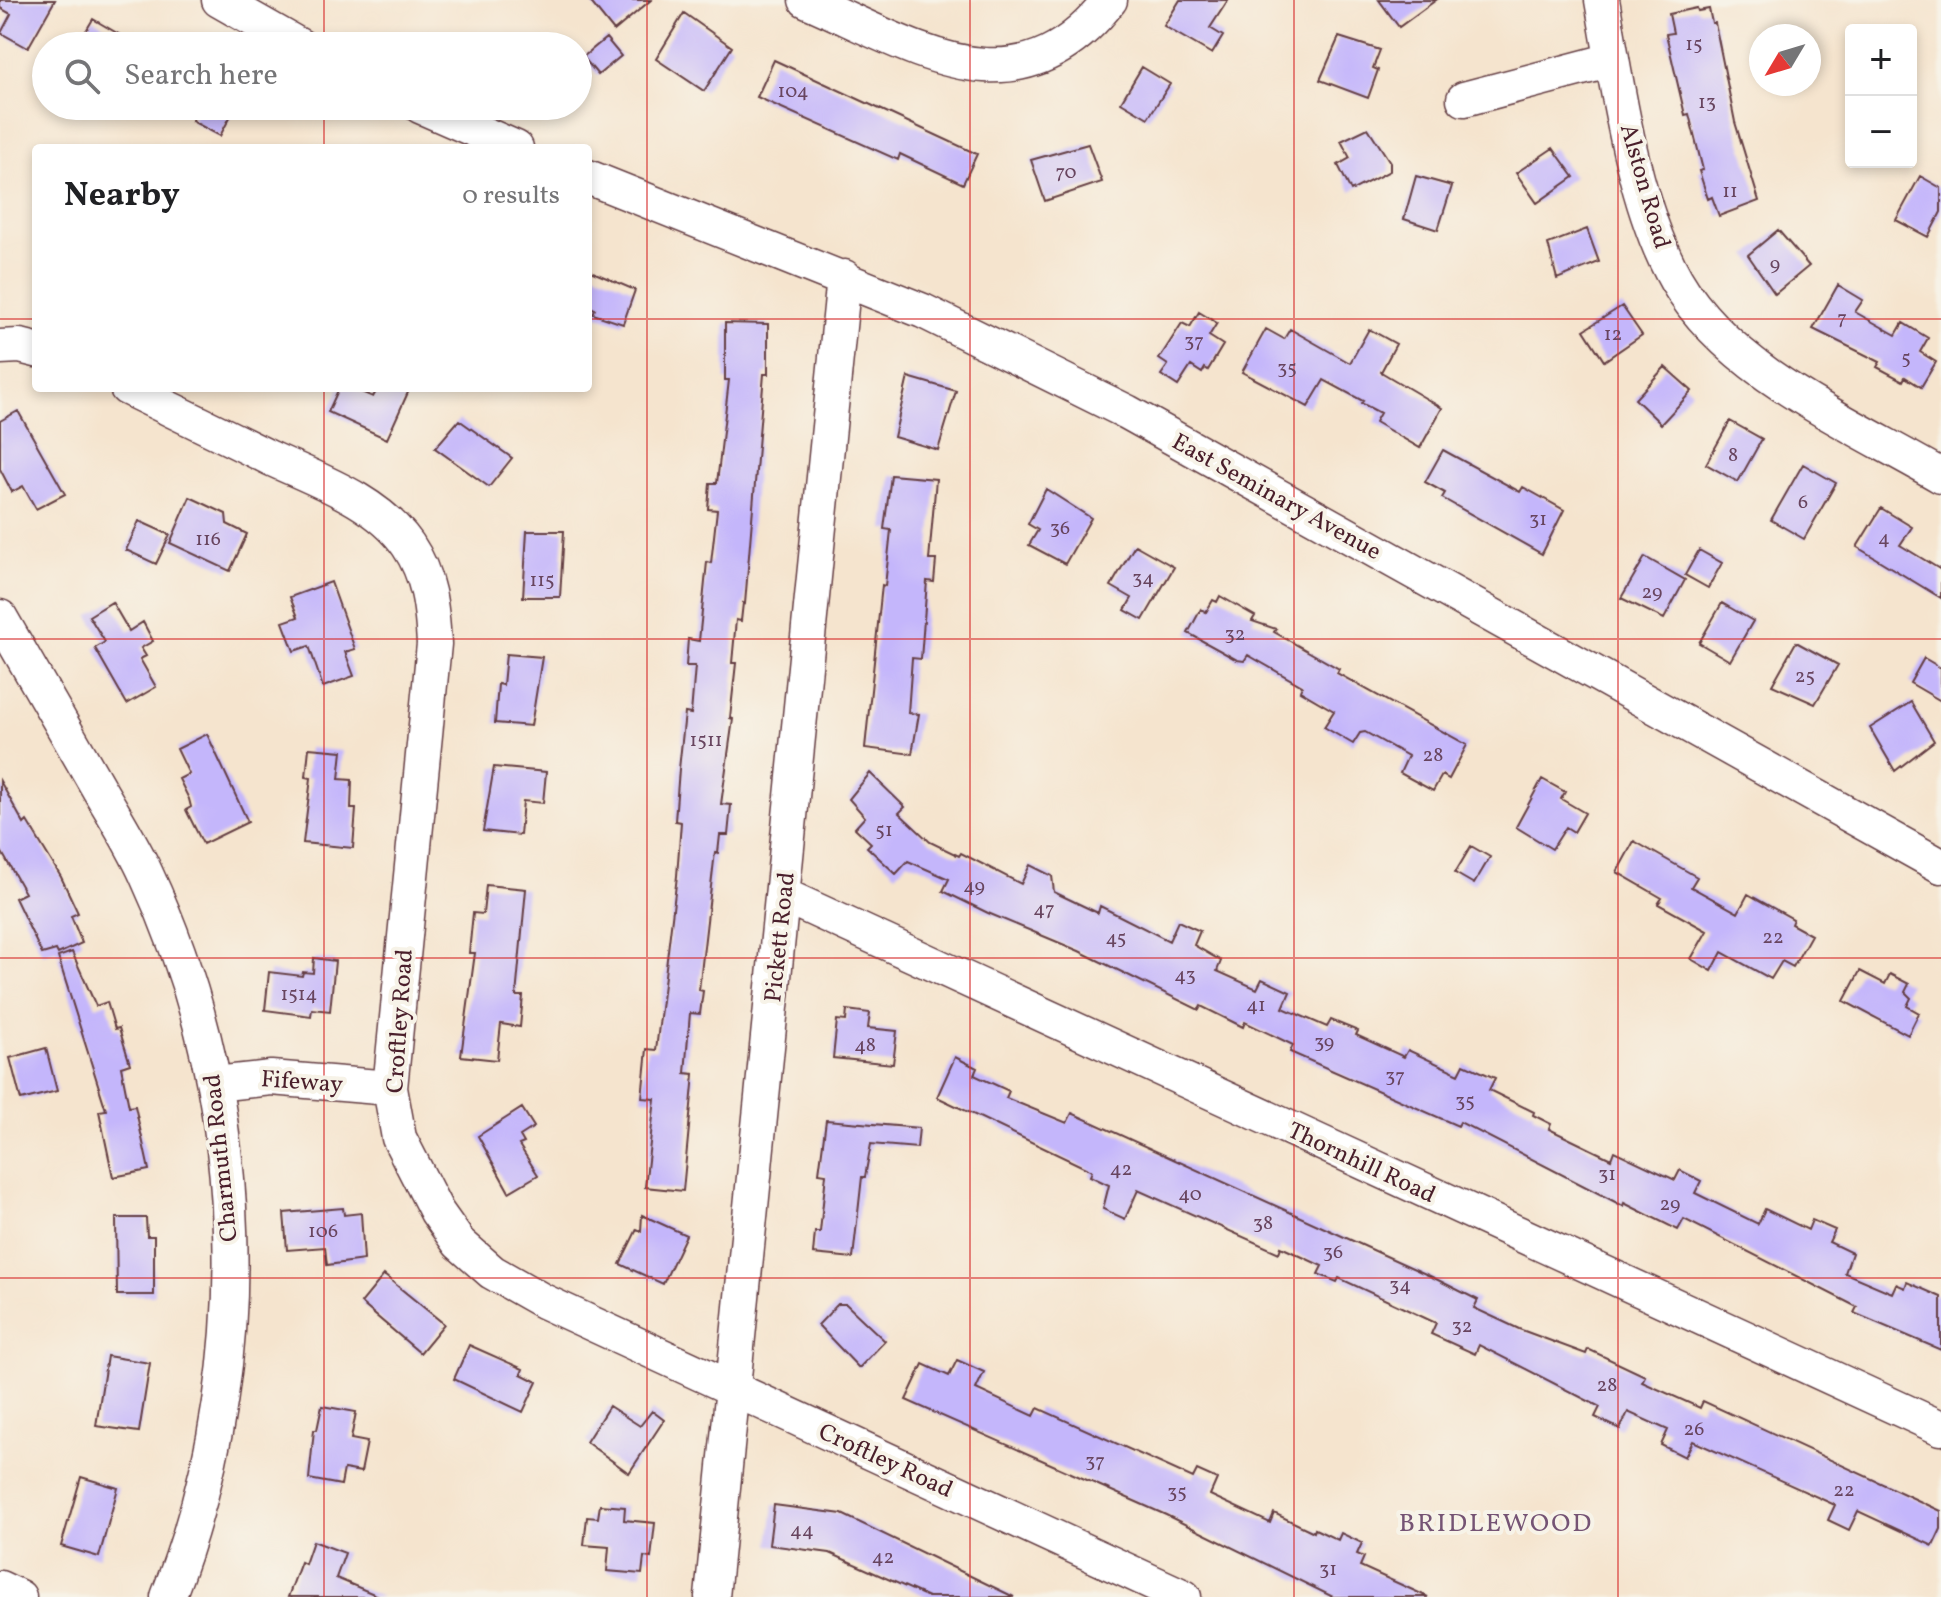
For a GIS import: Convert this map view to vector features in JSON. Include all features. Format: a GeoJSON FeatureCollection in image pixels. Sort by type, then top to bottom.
{"type":"FeatureCollection","features":[{"type":"Feature","properties":{"kind":"street"},"geometry":{"type":"LineString","coordinates":[[219,0],[275,32]]}},
{"type":"Feature","properties":{"kind":"street"},"geometry":{"type":"LineString","coordinates":[[806,0],[941,59],[972,66],[1006,66],[1037,58],[1066,44],[1089,27],[1110,0]]}},
{"type":"Feature","properties":{"kind":"street","name":"Alston Road"},"geometry":{"type":"LineString","coordinates":[[1602,0],[1612,60],[1654,230],[1676,280],[1704,318],[1769,376],[1941,476]]}},
{"type":"Feature","properties":{"kind":"street"},"geometry":{"type":"LineString","coordinates":[[1464,99],[1612,60]]}},
{"type":"Feature","properties":{"kind":"street"},"geometry":{"type":"LineString","coordinates":[[452,120],[507,144]]}},
{"type":"Feature","properties":{"kind":"street","name":"East Seminary Avenue"},"geometry":{"type":"LineString","coordinates":[[592,179],[923,311],[1127,412],[1940,862]]}},
{"type":"Feature","properties":{"kind":"street","name":"Pickett Road"},"geometry":{"type":"LineString","coordinates":[[712,1597],[844,277]]}},
{"type":"Feature","properties":{"kind":"street"},"geometry":{"type":"LineString","coordinates":[[0,347],[32,349]]}},
{"type":"Feature","properties":{"kind":"street","name":"Croftley Road"},"geometry":{"type":"LineString","coordinates":[[135,392],[343,493],[381,516],[407,543],[423,569],[432,604],[434,644],[390,1088],[399,1138],[412,1169],[459,1243],[492,1272],[543,1301],[1184,1597]]}},
{"type":"Feature","properties":{"kind":"street","name":"Charmuth Road"},"geometry":{"type":"LineString","coordinates":[[0,617],[146,873],[176,950],[215,1084],[227,1182],[231,1272],[227,1363],[210,1460],[184,1555],[168,1597]]}},
{"type":"Feature","properties":{"kind":"street","name":"Thornhill Road"},"geometry":{"type":"LineString","coordinates":[[783,895],[1941,1428]]}},
{"type":"Feature","properties":{"kind":"street","name":"Fifeway"},"geometry":{"type":"LineString","coordinates":[[215,1084],[271,1078],[390,1088]]}},
{"type":"Feature","properties":{"kind":"street"},"geometry":{"type":"LineString","coordinates":[[0,1588],[19,1597]]}},
{"type":"Feature","properties":{"kind":"building"},"geometry":{"type":"Polygon","coordinates":[[[0,0],[55,0],[37,32],[32,32],[28,48],[1,33],[11,14],[0,8],[0,0]]]}},
{"type":"Feature","properties":{"kind":"building"},"geometry":{"type":"Polygon","coordinates":[[[589,0],[651,0],[614,31],[589,0]]]}},
{"type":"Feature","properties":{"kind":"building"},"geometry":{"type":"Polygon","coordinates":[[[1180,0],[1228,0],[1210,28],[1223,36],[1212,54],[1164,26],[1180,0]]]}},
{"type":"Feature","properties":{"kind":"building"},"geometry":{"type":"Polygon","coordinates":[[[1379,0],[1436,0],[1399,27],[1379,0]]]}},
{"type":"Feature","properties":{"kind":"building"},"geometry":{"type":"Polygon","coordinates":[[[1697,8],[1698,11],[1709,9],[1712,23],[1715,23],[1735,122],[1759,201],[1719,216],[1712,197],[1708,199],[1699,171],[1703,170],[1689,114],[1685,115],[1666,34],[1673,33],[1669,14],[1697,8]]]}},
{"type":"Feature","properties":{"kind":"building"},"geometry":{"type":"Polygon","coordinates":[[[684,13],[732,47],[704,91],[656,59],[684,13]]]}},
{"type":"Feature","properties":{"kind":"building"},"geometry":{"type":"Polygon","coordinates":[[[93,19],[115,32],[85,32],[93,19]]]}},
{"type":"Feature","properties":{"kind":"building"},"geometry":{"type":"Polygon","coordinates":[[[1339,37],[1380,50],[1373,68],[1378,70],[1368,98],[1320,80],[1339,37]]]}},
{"type":"Feature","properties":{"kind":"building"},"geometry":{"type":"Polygon","coordinates":[[[606,38],[621,56],[598,75],[592,68],[592,50],[606,38]]]}},
{"type":"Feature","properties":{"kind":"building"},"geometry":{"type":"Polygon","coordinates":[[[774,60],[977,154],[963,184],[900,154],[898,160],[757,97],[774,60]]]}},
{"type":"Feature","properties":{"kind":"building"},"geometry":{"type":"Polygon","coordinates":[[[1142,67],[1170,84],[1148,118],[1121,102],[1142,67]]]}},
{"type":"Feature","properties":{"kind":"building"},"geometry":{"type":"Polygon","coordinates":[[[193,120],[229,120],[220,136],[193,120]]]}},
{"type":"Feature","properties":{"kind":"building"},"geometry":{"type":"Polygon","coordinates":[[[1368,128],[1390,162],[1390,171],[1351,191],[1338,165],[1350,158],[1341,141],[1368,128]]]}},
{"type":"Feature","properties":{"kind":"building"},"geometry":{"type":"Polygon","coordinates":[[[1088,144],[1102,182],[1045,201],[1031,160],[1088,144]]]}},
{"type":"Feature","properties":{"kind":"building"},"geometry":{"type":"Polygon","coordinates":[[[1553,148],[1574,177],[1537,203],[1516,173],[1553,148]]]}},
{"type":"Feature","properties":{"kind":"building"},"geometry":{"type":"Polygon","coordinates":[[[1416,176],[1452,186],[1438,230],[1404,219],[1416,176]]]}},
{"type":"Feature","properties":{"kind":"building"},"geometry":{"type":"Polygon","coordinates":[[[1920,176],[1941,188],[1941,212],[1928,237],[1896,220],[1920,176]]]}},
{"type":"Feature","properties":{"kind":"building"},"geometry":{"type":"Polygon","coordinates":[[[1587,229],[1599,262],[1557,279],[1548,244],[1587,229]]]}},
{"type":"Feature","properties":{"kind":"building"},"geometry":{"type":"Polygon","coordinates":[[[1778,230],[1809,266],[1775,294],[1748,255],[1778,230]]]}},
{"type":"Feature","properties":{"kind":"building"},"geometry":{"type":"Polygon","coordinates":[[[592,272],[635,290],[623,324],[593,314],[595,309],[592,308],[592,272]]]}},
{"type":"Feature","properties":{"kind":"building"},"geometry":{"type":"Polygon","coordinates":[[[1838,285],[1863,300],[1855,312],[1896,335],[1903,323],[1928,338],[1920,352],[1936,362],[1921,387],[1905,377],[1903,381],[1877,367],[1880,362],[1813,329],[1838,285]]]}},
{"type":"Feature","properties":{"kind":"building"},"geometry":{"type":"Polygon","coordinates":[[[1622,306],[1642,335],[1604,361],[1584,330],[1622,306]]]}},
{"type":"Feature","properties":{"kind":"building"},"geometry":{"type":"Polygon","coordinates":[[[1199,312],[1217,323],[1209,336],[1223,345],[1208,370],[1205,368],[1202,373],[1191,366],[1178,386],[1161,375],[1168,365],[1159,359],[1182,323],[1190,327],[1199,312]]]}},
{"type":"Feature","properties":{"kind":"building"},"geometry":{"type":"Polygon","coordinates":[[[725,323],[768,324],[768,374],[764,374],[745,604],[741,621],[736,620],[732,663],[736,663],[730,718],[733,719],[721,804],[731,805],[728,835],[720,835],[718,853],[715,852],[699,990],[703,991],[700,1014],[690,1013],[685,1073],[694,1074],[683,1191],[645,1187],[655,1099],[642,1098],[647,1049],[656,1050],[677,876],[681,822],[675,821],[679,769],[685,713],[691,714],[695,666],[686,666],[688,639],[699,641],[707,562],[711,563],[717,510],[708,509],[710,483],[717,483],[729,380],[725,380],[725,323]]]}},
{"type":"Feature","properties":{"kind":"building"},"geometry":{"type":"Polygon","coordinates":[[[1266,329],[1284,339],[1290,329],[1350,363],[1369,329],[1396,344],[1381,372],[1442,408],[1420,448],[1375,422],[1380,413],[1324,380],[1308,407],[1242,372],[1266,329]]]}},
{"type":"Feature","properties":{"kind":"building"},"geometry":{"type":"Polygon","coordinates":[[[1665,367],[1692,391],[1661,424],[1635,399],[1665,367]]]}},
{"type":"Feature","properties":{"kind":"building"},"geometry":{"type":"Polygon","coordinates":[[[908,377],[956,391],[938,450],[894,437],[908,377]]]}},
{"type":"Feature","properties":{"kind":"building"},"geometry":{"type":"Polygon","coordinates":[[[337,392],[361,392],[373,397],[376,392],[408,392],[387,439],[328,412],[337,392]]]}},
{"type":"Feature","properties":{"kind":"building"},"geometry":{"type":"Polygon","coordinates":[[[18,411],[65,494],[36,509],[23,486],[12,492],[0,469],[0,421],[18,411]]]}},
{"type":"Feature","properties":{"kind":"building"},"geometry":{"type":"Polygon","coordinates":[[[459,420],[512,458],[489,487],[435,448],[459,420]]]}},
{"type":"Feature","properties":{"kind":"building"},"geometry":{"type":"Polygon","coordinates":[[[1730,421],[1762,439],[1738,482],[1706,464],[1730,421]]]}},
{"type":"Feature","properties":{"kind":"building"},"geometry":{"type":"Polygon","coordinates":[[[1443,450],[1520,492],[1523,487],[1564,510],[1542,554],[1442,498],[1445,493],[1425,482],[1443,450]]]}},
{"type":"Feature","properties":{"kind":"building"},"geometry":{"type":"Polygon","coordinates":[[[1803,464],[1836,483],[1804,539],[1771,520],[1803,464]]]}},
{"type":"Feature","properties":{"kind":"building"},"geometry":{"type":"Polygon","coordinates":[[[891,475],[936,479],[929,560],[936,560],[934,582],[927,581],[921,659],[912,658],[908,713],[919,714],[912,754],[865,748],[882,585],[885,586],[891,530],[884,529],[891,475]]]}},
{"type":"Feature","properties":{"kind":"building"},"geometry":{"type":"Polygon","coordinates":[[[1046,489],[1091,518],[1065,564],[1029,545],[1038,530],[1028,524],[1046,489]]]}},
{"type":"Feature","properties":{"kind":"building"},"geometry":{"type":"Polygon","coordinates":[[[190,497],[226,514],[227,524],[247,534],[230,571],[170,543],[190,497]]]}},
{"type":"Feature","properties":{"kind":"building"},"geometry":{"type":"Polygon","coordinates":[[[1881,508],[1912,527],[1900,545],[1941,570],[1941,598],[1857,547],[1881,508]]]}},
{"type":"Feature","properties":{"kind":"building"},"geometry":{"type":"Polygon","coordinates":[[[139,521],[170,535],[156,564],[126,550],[139,521]]]}},
{"type":"Feature","properties":{"kind":"building"},"geometry":{"type":"Polygon","coordinates":[[[527,531],[564,531],[560,597],[523,597],[527,531]]]}},
{"type":"Feature","properties":{"kind":"building"},"geometry":{"type":"Polygon","coordinates":[[[1135,545],[1174,567],[1143,620],[1125,610],[1132,598],[1111,586],[1135,545]]]}},
{"type":"Feature","properties":{"kind":"building"},"geometry":{"type":"Polygon","coordinates":[[[1699,550],[1722,563],[1708,588],[1685,575],[1699,550]]]}},
{"type":"Feature","properties":{"kind":"building"},"geometry":{"type":"Polygon","coordinates":[[[1645,557],[1685,580],[1664,619],[1621,598],[1645,557]]]}},
{"type":"Feature","properties":{"kind":"building"},"geometry":{"type":"Polygon","coordinates":[[[331,582],[355,649],[345,652],[354,676],[323,687],[309,646],[294,651],[283,622],[298,617],[290,597],[331,582]]]}},
{"type":"Feature","properties":{"kind":"building"},"geometry":{"type":"Polygon","coordinates":[[[1220,596],[1255,616],[1252,621],[1276,629],[1274,632],[1339,669],[1337,673],[1467,745],[1449,779],[1442,775],[1433,791],[1400,773],[1408,756],[1365,732],[1360,733],[1353,744],[1324,727],[1334,711],[1300,691],[1302,686],[1248,655],[1244,661],[1237,660],[1188,633],[1201,609],[1206,612],[1213,600],[1217,602],[1220,596]]]}},
{"type":"Feature","properties":{"kind":"building"},"geometry":{"type":"Polygon","coordinates":[[[112,602],[129,631],[143,622],[153,641],[141,648],[146,656],[140,659],[156,687],[127,704],[95,648],[105,642],[89,616],[112,602]]]}},
{"type":"Feature","properties":{"kind":"building"},"geometry":{"type":"Polygon","coordinates":[[[1722,603],[1753,621],[1730,661],[1699,643],[1722,603]]]}},
{"type":"Feature","properties":{"kind":"building"},"geometry":{"type":"Polygon","coordinates":[[[1796,642],[1838,665],[1815,704],[1772,685],[1796,642]]]}},
{"type":"Feature","properties":{"kind":"building"},"geometry":{"type":"Polygon","coordinates":[[[506,654],[542,657],[531,726],[495,723],[498,684],[503,685],[506,654]]]}},
{"type":"Feature","properties":{"kind":"building"},"geometry":{"type":"Polygon","coordinates":[[[1924,658],[1941,668],[1941,701],[1910,683],[1924,658]]]}},
{"type":"Feature","properties":{"kind":"building"},"geometry":{"type":"Polygon","coordinates":[[[1911,702],[1934,741],[1895,771],[1870,728],[1911,702]]]}},
{"type":"Feature","properties":{"kind":"building"},"geometry":{"type":"Polygon","coordinates":[[[207,734],[248,822],[203,844],[186,810],[191,807],[179,779],[189,774],[177,749],[207,734]]]}},
{"type":"Feature","properties":{"kind":"building"},"geometry":{"type":"Polygon","coordinates":[[[309,748],[342,751],[339,779],[352,780],[351,809],[356,809],[353,848],[303,843],[311,778],[306,777],[309,748]]]}},
{"type":"Feature","properties":{"kind":"building"},"geometry":{"type":"Polygon","coordinates":[[[494,767],[546,772],[543,803],[523,801],[520,835],[483,831],[494,767]]]}},
{"type":"Feature","properties":{"kind":"building"},"geometry":{"type":"Polygon","coordinates":[[[870,773],[905,807],[899,813],[930,842],[959,856],[961,853],[1021,884],[1030,865],[1052,876],[1054,892],[1098,913],[1100,906],[1169,941],[1178,921],[1200,931],[1194,945],[1221,961],[1217,971],[1257,989],[1262,979],[1290,992],[1283,1008],[1327,1027],[1331,1020],[1404,1057],[1408,1050],[1459,1074],[1464,1064],[1495,1078],[1489,1090],[1534,1112],[1533,1115],[1551,1124],[1549,1129],[1611,1159],[1614,1151],[1675,1180],[1680,1170],[1701,1181],[1695,1193],[1758,1224],[1765,1209],[1808,1230],[1812,1220],[1835,1230],[1829,1242],[1852,1253],[1845,1273],[1892,1293],[1896,1284],[1905,1288],[1907,1282],[1941,1297],[1941,1350],[1854,1313],[1857,1307],[1684,1219],[1678,1230],[1624,1203],[1623,1206],[1460,1122],[1458,1126],[1290,1052],[1293,1045],[1245,1022],[1243,1027],[1201,1006],[1199,1010],[1079,951],[988,913],[943,891],[949,879],[908,861],[896,874],[867,847],[871,843],[855,828],[865,817],[849,799],[870,773]]]}},
{"type":"Feature","properties":{"kind":"building"},"geometry":{"type":"Polygon","coordinates":[[[1542,779],[1565,792],[1561,799],[1585,813],[1574,832],[1566,827],[1552,849],[1516,827],[1542,779]]]}},
{"type":"Feature","properties":{"kind":"building"},"geometry":{"type":"Polygon","coordinates":[[[0,781],[24,824],[27,821],[61,877],[78,913],[71,916],[82,943],[58,954],[56,950],[42,954],[15,898],[25,893],[0,849],[0,781]]]}},
{"type":"Feature","properties":{"kind":"building"},"geometry":{"type":"Polygon","coordinates":[[[1634,841],[1697,877],[1691,887],[1738,913],[1748,894],[1793,919],[1791,924],[1811,935],[1793,967],[1782,961],[1771,979],[1722,952],[1712,971],[1691,959],[1707,931],[1658,904],[1662,898],[1617,872],[1634,841]]]}},
{"type":"Feature","properties":{"kind":"building"},"geometry":{"type":"Polygon","coordinates":[[[1471,846],[1490,857],[1474,884],[1455,873],[1471,846]]]}},
{"type":"Feature","properties":{"kind":"building"},"geometry":{"type":"Polygon","coordinates":[[[486,885],[526,889],[516,996],[523,996],[520,1027],[501,1024],[497,1060],[461,1056],[475,953],[469,953],[473,913],[483,914],[486,885]]]}},
{"type":"Feature","properties":{"kind":"building"},"geometry":{"type":"Polygon","coordinates":[[[72,952],[96,1006],[107,1002],[115,1029],[119,1028],[130,1064],[121,1067],[129,1107],[135,1106],[149,1170],[113,1177],[99,1111],[106,1110],[58,957],[72,952]]]}},
{"type":"Feature","properties":{"kind":"building"},"geometry":{"type":"Polygon","coordinates":[[[314,958],[335,961],[330,1011],[312,1009],[311,1016],[265,1010],[269,972],[302,976],[303,972],[313,973],[314,958]]]}},
{"type":"Feature","properties":{"kind":"building"},"geometry":{"type":"Polygon","coordinates":[[[1860,971],[1885,984],[1890,974],[1909,984],[1905,992],[1911,998],[1907,1006],[1919,1013],[1908,1035],[1844,1001],[1860,971]]]}},
{"type":"Feature","properties":{"kind":"building"},"geometry":{"type":"Polygon","coordinates":[[[847,1010],[870,1013],[868,1028],[897,1031],[893,1064],[833,1058],[837,1020],[846,1021],[847,1010]]]}},
{"type":"Feature","properties":{"kind":"building"},"geometry":{"type":"Polygon","coordinates":[[[46,1048],[57,1091],[21,1100],[10,1058],[46,1048]]]}},
{"type":"Feature","properties":{"kind":"building"},"geometry":{"type":"Polygon","coordinates":[[[955,1057],[977,1068],[974,1075],[1009,1091],[1006,1098],[1067,1123],[1072,1113],[1430,1276],[1478,1300],[1474,1308],[1519,1329],[1586,1354],[1588,1349],[1645,1376],[1642,1382],[1700,1408],[1703,1401],[1941,1511],[1941,1529],[1933,1546],[1858,1511],[1849,1530],[1828,1520],[1835,1505],[1693,1441],[1685,1457],[1661,1445],[1668,1430],[1628,1412],[1620,1429],[1595,1417],[1600,1407],[1479,1345],[1475,1354],[1431,1334],[1436,1323],[1339,1278],[1337,1282],[1318,1274],[1322,1266],[1281,1247],[1279,1253],[1138,1190],[1125,1219],[1103,1209],[1109,1185],[1090,1176],[1092,1171],[937,1097],[955,1057]]]}},
{"type":"Feature","properties":{"kind":"building"},"geometry":{"type":"Polygon","coordinates":[[[522,1108],[534,1127],[520,1136],[524,1143],[519,1145],[538,1175],[509,1192],[478,1136],[522,1108]]]}},
{"type":"Feature","properties":{"kind":"building"},"geometry":{"type":"Polygon","coordinates":[[[826,1120],[919,1128],[917,1148],[871,1144],[865,1177],[862,1177],[853,1258],[813,1254],[815,1232],[820,1232],[826,1174],[819,1173],[826,1120]]]}},
{"type":"Feature","properties":{"kind":"building"},"geometry":{"type":"Polygon","coordinates":[[[343,1208],[344,1215],[361,1213],[364,1260],[327,1265],[325,1247],[287,1250],[284,1213],[343,1208]]]}},
{"type":"Feature","properties":{"kind":"building"},"geometry":{"type":"Polygon","coordinates":[[[642,1215],[686,1235],[663,1284],[620,1264],[637,1229],[641,1231],[642,1215]]]}},
{"type":"Feature","properties":{"kind":"building"},"geometry":{"type":"Polygon","coordinates":[[[116,1218],[146,1218],[147,1236],[154,1236],[154,1295],[117,1295],[116,1218]]]}},
{"type":"Feature","properties":{"kind":"building"},"geometry":{"type":"Polygon","coordinates":[[[384,1275],[444,1324],[420,1353],[361,1303],[384,1275]]]}},
{"type":"Feature","properties":{"kind":"building"},"geometry":{"type":"Polygon","coordinates":[[[838,1304],[846,1304],[885,1341],[859,1368],[818,1325],[838,1304]]]}},
{"type":"Feature","properties":{"kind":"building"},"geometry":{"type":"Polygon","coordinates":[[[469,1345],[523,1369],[521,1374],[537,1382],[523,1412],[454,1379],[469,1345]]]}},
{"type":"Feature","properties":{"kind":"building"},"geometry":{"type":"Polygon","coordinates":[[[107,1356],[150,1363],[139,1432],[96,1426],[107,1356]]]}},
{"type":"Feature","properties":{"kind":"building"},"geometry":{"type":"Polygon","coordinates":[[[957,1360],[984,1372],[976,1389],[1034,1416],[1038,1408],[1193,1478],[1197,1470],[1217,1479],[1210,1495],[1270,1523],[1274,1513],[1314,1532],[1315,1529],[1338,1540],[1341,1533],[1362,1543],[1357,1554],[1364,1557],[1360,1566],[1428,1597],[1333,1597],[1166,1515],[906,1400],[923,1364],[949,1376],[957,1360]]]}},
{"type":"Feature","properties":{"kind":"building"},"geometry":{"type":"Polygon","coordinates":[[[322,1406],[356,1412],[351,1439],[367,1442],[361,1472],[344,1469],[341,1485],[309,1479],[314,1430],[317,1430],[322,1406]]]}},
{"type":"Feature","properties":{"kind":"building"},"geometry":{"type":"Polygon","coordinates":[[[609,1406],[640,1426],[652,1411],[664,1420],[629,1473],[586,1442],[609,1406]]]}},
{"type":"Feature","properties":{"kind":"building"},"geometry":{"type":"Polygon","coordinates":[[[81,1477],[118,1488],[99,1557],[61,1546],[81,1477]]]}},
{"type":"Feature","properties":{"kind":"building"},"geometry":{"type":"Polygon","coordinates":[[[600,1505],[625,1507],[624,1520],[655,1523],[651,1558],[644,1557],[642,1574],[607,1571],[609,1547],[584,1545],[587,1517],[598,1518],[600,1505]]]}},
{"type":"Feature","properties":{"kind":"building"},"geometry":{"type":"Polygon","coordinates":[[[774,1505],[842,1514],[1014,1597],[928,1597],[830,1553],[769,1545],[774,1505]]]}},
{"type":"Feature","properties":{"kind":"building"},"geometry":{"type":"Polygon","coordinates":[[[313,1541],[345,1553],[336,1578],[381,1597],[288,1597],[313,1541]]]}},
{"type":"Feature","properties":{"kind":"district","name":"BRIDLEWOOD"},"geometry":{"type":"Point","coordinates":[1496,1522]}}]}
